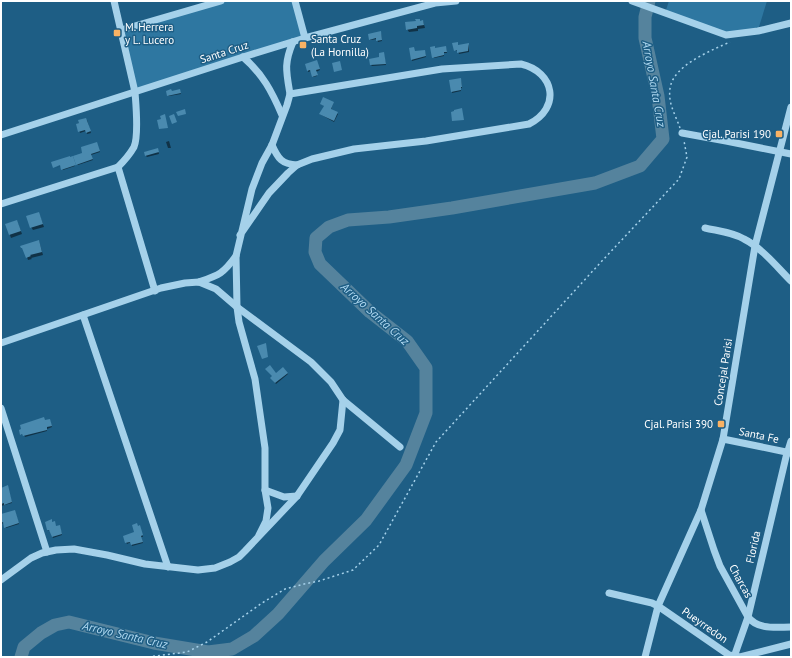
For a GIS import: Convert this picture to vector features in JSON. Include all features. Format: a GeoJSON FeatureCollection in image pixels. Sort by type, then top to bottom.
{"type":"FeatureCollection","features":[{"type":"Feature","properties":{"kind":"street"},"geometry":{"type":"LineString","coordinates":[[1,204],[118,167],[130,154],[136,139],[135,92],[114,1]]}},
{"type":"Feature","properties":{"kind":"street"},"geometry":{"type":"LineString","coordinates":[[121,30],[221,1]]}},
{"type":"Feature","properties":{"kind":"street"},"geometry":{"type":"LineString","coordinates":[[295,1],[305,38]]}},
{"type":"Feature","properties":{"kind":"street","name":"Santa Cruz"},"geometry":{"type":"LineString","coordinates":[[1,135],[305,38],[435,3],[456,1]]}},
{"type":"Feature","properties":{"kind":"street"},"geometry":{"type":"LineString","coordinates":[[632,1],[726,35],[758,31],[791,23]]}},
{"type":"Feature","properties":{"kind":"street"},"geometry":{"type":"LineString","coordinates":[[259,535],[266,521],[268,508],[265,490],[265,448],[256,379],[243,340],[237,307],[236,256],[252,189],[262,163],[272,145],[290,94],[286,63],[287,55],[293,42]]}},
{"type":"Feature","properties":{"kind":"street"},"geometry":{"type":"LineString","coordinates":[[243,57],[257,68],[275,99],[282,115]]}},
{"type":"Feature","properties":{"kind":"street"},"geometry":{"type":"LineString","coordinates":[[240,235],[269,193],[298,165],[312,159],[354,149],[426,141],[529,124],[536,120],[547,108],[550,91],[547,81],[540,72],[531,66],[521,64],[442,69],[290,94]]}},
{"type":"Feature","properties":{"kind":"street","name":"Concejal Parisi"},"geometry":{"type":"LineString","coordinates":[[645,657],[658,606],[701,510],[723,439],[755,246],[791,107]]}},
{"type":"Feature","properties":{"kind":"street"},"geometry":{"type":"LineString","coordinates":[[682,133],[791,154]]}},
{"type":"Feature","properties":{"kind":"street"},"geometry":{"type":"LineString","coordinates":[[272,145],[276,154],[283,162],[286,164],[298,165]]}},
{"type":"Feature","properties":{"kind":"street"},"geometry":{"type":"LineString","coordinates":[[118,167],[154,291]]}},
{"type":"Feature","properties":{"kind":"street"},"geometry":{"type":"LineString","coordinates":[[705,228],[732,234],[744,239],[755,246],[791,281]]}},
{"type":"Feature","properties":{"kind":"street"},"geometry":{"type":"LineString","coordinates":[[1,343],[154,291],[185,283],[199,282],[218,275],[228,267],[236,256]]}},
{"type":"Feature","properties":{"kind":"street"},"geometry":{"type":"LineString","coordinates":[[199,282],[216,289],[237,307],[311,362],[331,382],[343,400],[400,447]]}},
{"type":"Feature","properties":{"kind":"street"},"geometry":{"type":"LineString","coordinates":[[83,315],[168,567]]}},
{"type":"Feature","properties":{"kind":"street"},"geometry":{"type":"LineString","coordinates":[[1,580],[31,558],[56,550],[74,549],[145,564],[198,570],[215,568],[239,557],[297,496],[333,443],[340,430],[343,400]]}},
{"type":"Feature","properties":{"kind":"street"},"geometry":{"type":"LineString","coordinates":[[1,408],[47,552]]}},
{"type":"Feature","properties":{"kind":"street","name":"Santa Fe"},"geometry":{"type":"LineString","coordinates":[[723,439],[789,453]]}},
{"type":"Feature","properties":{"kind":"street","name":"Florida"},"geometry":{"type":"LineString","coordinates":[[734,657],[748,617],[791,440]]}},
{"type":"Feature","properties":{"kind":"street"},"geometry":{"type":"LineString","coordinates":[[265,490],[284,497],[297,496]]}},
{"type":"Feature","properties":{"kind":"street","name":"Charcas"},"geometry":{"type":"LineString","coordinates":[[701,510],[720,566],[748,617]]}},
{"type":"Feature","properties":{"kind":"street","name":"Pueyrredon"},"geometry":{"type":"LineString","coordinates":[[609,593],[652,603],[658,606],[734,657],[740,657],[791,644]]}},
{"type":"Feature","properties":{"kind":"street"},"geometry":{"type":"LineString","coordinates":[[748,617],[753,623],[761,626],[791,627]]}},
{"type":"Feature","properties":{"kind":"path"},"geometry":{"type":"LineString","coordinates":[[148,657],[187,652],[207,642],[262,603],[286,589],[320,581],[353,570],[379,545],[436,442],[679,179],[686,158],[682,133],[670,100],[670,89],[673,79],[679,71],[707,51],[736,40]]}},
{"type":"Feature","properties":{"kind":"shaded area"},"geometry":{"type":"Polygon","coordinates":[[[221,1],[295,1],[305,38],[135,92],[121,30],[221,1]]]}},
{"type":"Feature","properties":{"kind":"shaded area"},"geometry":{"type":"Polygon","coordinates":[[[669,1],[767,1],[758,30],[726,35],[665,13],[669,1]]]}},
{"type":"Feature","properties":{"kind":"building"},"geometry":{"type":"Polygon","coordinates":[[[415,19],[420,19],[420,21],[423,20],[424,25],[406,30],[405,22],[416,21],[415,19]]]}},
{"type":"Feature","properties":{"kind":"building"},"geometry":{"type":"Polygon","coordinates":[[[381,31],[382,40],[376,41],[376,38],[369,40],[368,34],[381,31]]]}},
{"type":"Feature","properties":{"kind":"building"},"geometry":{"type":"Polygon","coordinates":[[[458,42],[458,45],[469,43],[468,51],[457,53],[457,50],[454,51],[452,43],[458,42]]]}},
{"type":"Feature","properties":{"kind":"building"},"geometry":{"type":"Polygon","coordinates":[[[435,46],[435,48],[446,46],[447,52],[444,52],[444,55],[432,58],[430,47],[435,46]]]}},
{"type":"Feature","properties":{"kind":"building"},"geometry":{"type":"Polygon","coordinates":[[[414,47],[415,51],[425,50],[426,56],[411,60],[409,48],[414,47]]]}},
{"type":"Feature","properties":{"kind":"building"},"geometry":{"type":"Polygon","coordinates":[[[384,52],[386,64],[370,65],[369,59],[379,57],[379,53],[384,52]]]}},
{"type":"Feature","properties":{"kind":"building"},"geometry":{"type":"Polygon","coordinates":[[[317,60],[320,69],[316,70],[318,75],[312,77],[310,70],[307,71],[305,64],[317,60]]]}},
{"type":"Feature","properties":{"kind":"building"},"geometry":{"type":"Polygon","coordinates":[[[340,61],[342,70],[334,72],[332,63],[340,61]]]}},
{"type":"Feature","properties":{"kind":"building"},"geometry":{"type":"Polygon","coordinates":[[[461,78],[461,90],[451,92],[449,80],[461,78]]]}},
{"type":"Feature","properties":{"kind":"building"},"geometry":{"type":"Polygon","coordinates":[[[171,89],[172,91],[180,89],[181,93],[167,96],[166,91],[171,89]]]}},
{"type":"Feature","properties":{"kind":"building"},"geometry":{"type":"Polygon","coordinates":[[[323,97],[334,102],[331,109],[338,112],[334,121],[319,114],[324,106],[320,104],[323,97]]]}},
{"type":"Feature","properties":{"kind":"building"},"geometry":{"type":"Polygon","coordinates":[[[462,108],[464,120],[452,121],[451,112],[462,108]]]}},
{"type":"Feature","properties":{"kind":"building"},"geometry":{"type":"Polygon","coordinates":[[[185,109],[186,114],[178,116],[176,112],[185,109]]]}},
{"type":"Feature","properties":{"kind":"building"},"geometry":{"type":"Polygon","coordinates":[[[165,114],[168,128],[159,129],[157,120],[161,119],[160,116],[165,114]]]}},
{"type":"Feature","properties":{"kind":"building"},"geometry":{"type":"Polygon","coordinates":[[[174,114],[177,122],[172,124],[169,116],[174,114]]]}},
{"type":"Feature","properties":{"kind":"building"},"geometry":{"type":"Polygon","coordinates":[[[86,118],[91,131],[86,133],[85,130],[78,132],[76,124],[79,123],[78,120],[86,118]]]}},
{"type":"Feature","properties":{"kind":"building"},"geometry":{"type":"Polygon","coordinates":[[[97,142],[100,151],[91,154],[93,159],[76,165],[73,156],[82,153],[81,147],[97,142]]]}},
{"type":"Feature","properties":{"kind":"building"},"geometry":{"type":"Polygon","coordinates":[[[158,148],[159,152],[145,156],[144,152],[158,148]]]}},
{"type":"Feature","properties":{"kind":"building"},"geometry":{"type":"Polygon","coordinates":[[[73,156],[76,165],[61,170],[60,165],[53,168],[51,162],[73,156]]]}},
{"type":"Feature","properties":{"kind":"building"},"geometry":{"type":"Polygon","coordinates":[[[39,212],[43,224],[30,228],[26,216],[39,212]]]}},
{"type":"Feature","properties":{"kind":"building"},"geometry":{"type":"Polygon","coordinates":[[[17,220],[21,231],[9,235],[5,224],[17,220]]]}},
{"type":"Feature","properties":{"kind":"building"},"geometry":{"type":"Polygon","coordinates":[[[39,240],[42,252],[30,255],[31,256],[26,258],[20,246],[39,240]]]}},
{"type":"Feature","properties":{"kind":"building"},"geometry":{"type":"Polygon","coordinates":[[[266,343],[268,357],[262,359],[257,346],[266,343]]]}},
{"type":"Feature","properties":{"kind":"building"},"geometry":{"type":"Polygon","coordinates":[[[270,365],[276,373],[283,367],[288,373],[275,383],[270,378],[272,376],[265,369],[270,365]]]}},
{"type":"Feature","properties":{"kind":"building"},"geometry":{"type":"Polygon","coordinates":[[[44,417],[45,420],[50,419],[52,426],[47,427],[47,430],[23,436],[22,434],[20,435],[20,425],[44,417]]]}},
{"type":"Feature","properties":{"kind":"building"},"geometry":{"type":"Polygon","coordinates":[[[8,485],[12,502],[4,505],[4,503],[1,504],[1,488],[8,485]]]}},
{"type":"Feature","properties":{"kind":"building"},"geometry":{"type":"Polygon","coordinates":[[[15,510],[19,523],[4,528],[3,522],[1,523],[1,514],[15,510]]]}},
{"type":"Feature","properties":{"kind":"building"},"geometry":{"type":"Polygon","coordinates":[[[52,519],[52,522],[55,521],[56,526],[60,525],[62,534],[52,537],[49,530],[47,530],[45,522],[52,519]]]}},
{"type":"Feature","properties":{"kind":"building"},"geometry":{"type":"Polygon","coordinates":[[[137,523],[138,526],[140,525],[143,535],[141,536],[143,542],[131,545],[130,542],[125,543],[123,536],[134,532],[132,525],[137,523]]]}},
{"type":"Feature","properties":{"kind":"waterway","name":"Arroyo Santa Cruz"},"geometry":{"type":"LineString","coordinates":[[21,657],[24,647],[41,633],[55,625],[69,622],[154,643],[208,652],[232,649],[254,636],[278,614],[324,561],[366,520],[406,465],[426,413],[426,368],[407,341],[370,312],[320,264],[315,252],[316,238],[329,227],[348,220],[389,217],[452,208],[595,183],[640,166],[663,139],[658,96],[645,38],[645,17],[649,1]]}},
{"type":"Feature","properties":{"kind":"place","name":"M. Herrera y L. Lucero"},"geometry":{"type":"Point","coordinates":[117,33]}},
{"type":"Feature","properties":{"kind":"place","name":"Santa Cruz (La Hornilla)"},"geometry":{"type":"Point","coordinates":[303,45]}},
{"type":"Feature","properties":{"kind":"place","name":"Cjal. Parisi 190"},"geometry":{"type":"Point","coordinates":[779,134]}},
{"type":"Feature","properties":{"kind":"place","name":"Cjal. Parisi 390"},"geometry":{"type":"Point","coordinates":[721,424]}}]}
